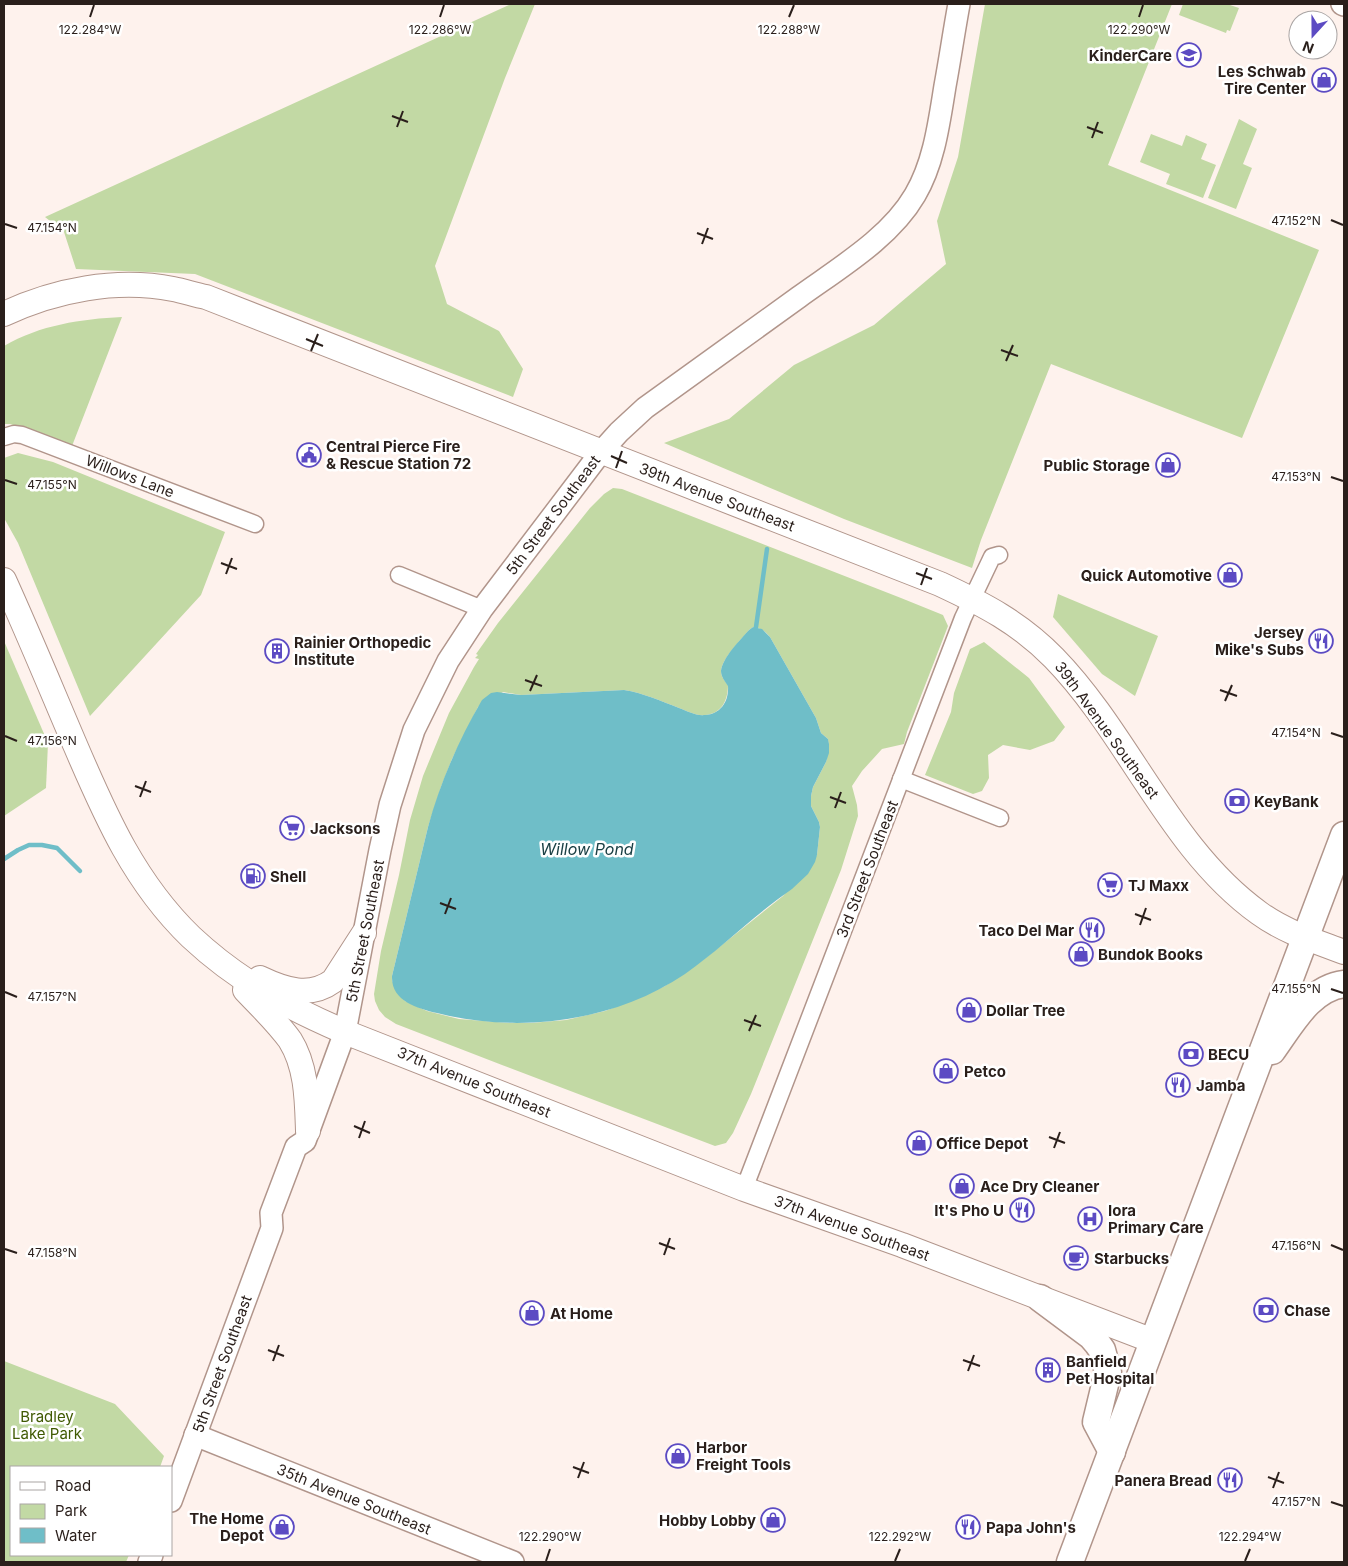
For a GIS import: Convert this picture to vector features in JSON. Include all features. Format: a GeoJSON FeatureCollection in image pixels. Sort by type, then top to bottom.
{"type":"FeatureCollection","features":[{"type":"Feature","properties":{"kind":"main road","name":"39th Avenue Southeast"},"geometry":{"type":"LineString","coordinates":[[4,314],[60,293],[106,286],[172,289],[206,297],[931,581],[971,599],[993,610],[1014,624],[1047,652],[1071,677],[1120,743],[1192,847],[1230,890],[1260,914],[1279,926],[1344,952]]}},
{"type":"Feature","properties":{"kind":"main road","name":"37th Avenue Southeast"},"geometry":{"type":"LineString","coordinates":[[4,580],[116,836],[147,884],[169,913],[190,936],[231,970],[284,1004],[345,1032],[744,1189],[902,1245],[1153,1341]]}},
{"type":"Feature","properties":{"kind":"main road"},"geometry":{"type":"LineString","coordinates":[[1070,1562],[1344,835]]}},
{"type":"Feature","properties":{"kind":"main road"},"geometry":{"type":"LineString","coordinates":[[211,955],[266,982],[307,992],[318,990],[334,981],[364,933]]}},
{"type":"Feature","properties":{"kind":"main road"},"geometry":{"type":"LineString","coordinates":[[211,955],[277,1024],[296,1052],[306,1089],[307,1136]]}},
{"type":"Feature","properties":{"kind":"main road"},"geometry":{"type":"LineString","coordinates":[[1252,1080],[1306,1006],[1324,990],[1335,985],[1344,984]]}},
{"type":"Feature","properties":{"kind":"main road"},"geometry":{"type":"LineString","coordinates":[[1040,1298],[1091,1336],[1098,1342],[1102,1350],[1108,1372],[1096,1422],[1112,1452]]}},
{"type":"Feature","properties":{"kind":"street","name":"5th Street Southeast"},"geometry":{"type":"LineString","coordinates":[[172,1498],[272,1228],[271,1213],[296,1147],[307,1136],[345,1032],[390,806],[414,730],[448,661],[482,610],[601,452],[619,432],[645,408],[847,262],[881,235],[902,215],[926,171],[933,147],[940,119],[958,4]]}},
{"type":"Feature","properties":{"kind":"street","name":"Willows Lane"},"geometry":{"type":"LineString","coordinates":[[4,437],[14,434],[22,435],[255,524]]}},
{"type":"Feature","properties":{"kind":"street","name":"3rd Street Southeast"},"geometry":{"type":"LineString","coordinates":[[744,1189],[962,618],[992,557],[998,555]]}},
{"type":"Feature","properties":{"kind":"street"},"geometry":{"type":"LineString","coordinates":[[399,575],[482,610]]}},
{"type":"Feature","properties":{"kind":"street"},"geometry":{"type":"LineString","coordinates":[[901,779],[1000,818]]}},
{"type":"Feature","properties":{"kind":"street","name":"35th Avenue Southeast"},"geometry":{"type":"LineString","coordinates":[[195,1435],[513,1562]]}},
{"type":"Feature","properties":{"kind":"green space"},"geometry":{"type":"Polygon","coordinates":[[[511,4],[535,4],[505,78],[435,266],[447,304],[499,331],[523,369],[513,397],[195,274],[76,269],[64,232],[45,217],[511,4]]]}},
{"type":"Feature","properties":{"kind":"green space"},"geometry":{"type":"Polygon","coordinates":[[[985,4],[1172,4],[1108,165],[1319,250],[1242,438],[1051,364],[981,540],[972,568],[844,519],[664,443],[729,419],[794,365],[874,325],[946,264],[937,221],[958,157],[985,4]]]}},
{"type":"Feature","properties":{"kind":"green space"},"geometry":{"type":"Polygon","coordinates":[[[1183,4],[1227,4],[1239,8],[1230,31],[1227,30],[1226,33],[1179,15],[1183,4]]]}},
{"type":"Feature","properties":{"kind":"green space"},"geometry":{"type":"Polygon","coordinates":[[[1239,119],[1257,129],[1243,164],[1252,168],[1236,209],[1208,198],[1239,119]]]}},
{"type":"Feature","properties":{"kind":"green space"},"geometry":{"type":"Polygon","coordinates":[[[1151,134],[1182,146],[1186,135],[1207,144],[1201,159],[1216,165],[1203,198],[1166,184],[1170,174],[1140,162],[1151,134]]]}},
{"type":"Feature","properties":{"kind":"green space"},"geometry":{"type":"Polygon","coordinates":[[[122,317],[72,446],[10,424],[4,424],[4,346],[32,333],[61,324],[91,319],[122,317]]]}},
{"type":"Feature","properties":{"kind":"green space"},"geometry":{"type":"Polygon","coordinates":[[[18,453],[53,462],[225,532],[201,595],[90,716],[18,543],[4,518],[4,458],[18,453]]]}},
{"type":"Feature","properties":{"kind":"green space"},"geometry":{"type":"Polygon","coordinates":[[[613,488],[622,489],[943,615],[948,626],[904,744],[882,749],[862,771],[852,786],[858,816],[841,870],[751,1094],[733,1133],[726,1143],[715,1146],[396,1024],[385,1017],[375,1001],[374,994],[381,951],[410,820],[423,776],[449,713],[479,659],[475,658],[478,655],[476,654],[498,623],[590,508],[613,488]],[[756,627],[749,630],[732,649],[722,666],[722,677],[728,685],[727,696],[722,706],[711,714],[695,714],[645,695],[624,690],[521,695],[503,692],[478,707],[452,759],[428,827],[392,976],[392,981],[405,1001],[427,1011],[459,1019],[509,1023],[566,1020],[605,1011],[665,986],[703,960],[783,896],[817,855],[820,827],[811,806],[811,796],[813,787],[826,762],[829,748],[828,739],[821,733],[816,718],[770,637],[763,630],[756,627]]]}},
{"type":"Feature","properties":{"kind":"green space"},"geometry":{"type":"Polygon","coordinates":[[[1058,594],[1158,636],[1135,696],[1102,674],[1053,617],[1058,594]]]}},
{"type":"Feature","properties":{"kind":"green space"},"geometry":{"type":"Polygon","coordinates":[[[4,641],[48,743],[46,788],[4,816],[4,641]]]}},
{"type":"Feature","properties":{"kind":"green space"},"geometry":{"type":"Polygon","coordinates":[[[984,642],[1029,678],[1065,727],[1054,741],[1030,750],[1003,745],[988,755],[989,778],[982,791],[973,794],[925,775],[951,712],[954,693],[970,649],[984,642]]]}},
{"type":"Feature","properties":{"kind":"green space","name":"Bradley Lake Park"},"geometry":{"type":"Polygon","coordinates":[[[4,1361],[115,1404],[164,1456],[160,1466],[10,1466],[10,1556],[129,1556],[126,1562],[4,1562],[4,1361]]]}},
{"type":"Feature","properties":{"kind":"water","name":"Willow Pond"},"geometry":{"type":"Polygon","coordinates":[[[753,627],[762,629],[770,637],[816,718],[821,733],[828,739],[829,753],[813,787],[811,796],[811,806],[820,827],[817,855],[808,874],[792,889],[685,974],[657,990],[628,1003],[597,1013],[533,1023],[500,1023],[468,1019],[421,1009],[401,997],[393,985],[392,976],[428,827],[438,794],[451,762],[482,700],[491,693],[497,692],[521,695],[624,690],[645,695],[695,714],[711,714],[723,706],[727,697],[728,686],[722,677],[722,666],[728,655],[753,627]]]}},
{"type":"Feature","properties":{"kind":"waterway"},"geometry":{"type":"LineString","coordinates":[[756,627],[767,549]]}},
{"type":"Feature","properties":{"kind":"waterway"},"geometry":{"type":"LineString","coordinates":[[4,859],[29,845],[42,845],[57,848],[80,871]]}},
{"type":"Feature","properties":{"kind":"place","name":"KinderCare"},"geometry":{"type":"Point","coordinates":[1189,55]}},
{"type":"Feature","properties":{"kind":"place","name":"Les Schwab Tire Center"},"geometry":{"type":"Point","coordinates":[1324,80]}},
{"type":"Feature","properties":{"kind":"place","name":"Central Pierce Fire & Rescue Station 72"},"geometry":{"type":"Point","coordinates":[309,455]}},
{"type":"Feature","properties":{"kind":"place","name":"Public Storage"},"geometry":{"type":"Point","coordinates":[1168,465]}},
{"type":"Feature","properties":{"kind":"place","name":"Quick Automotive"},"geometry":{"type":"Point","coordinates":[1230,575]}},
{"type":"Feature","properties":{"kind":"place","name":"Jersey Mike's Subs"},"geometry":{"type":"Point","coordinates":[1321,641]}},
{"type":"Feature","properties":{"kind":"place","name":"Rainier Orthopedic Institute"},"geometry":{"type":"Point","coordinates":[277,651]}},
{"type":"Feature","properties":{"kind":"place","name":"KeyBank"},"geometry":{"type":"Point","coordinates":[1237,801]}},
{"type":"Feature","properties":{"kind":"place","name":"Jacksons"},"geometry":{"type":"Point","coordinates":[292,828]}},
{"type":"Feature","properties":{"kind":"place","name":"Shell"},"geometry":{"type":"Point","coordinates":[253,876]}},
{"type":"Feature","properties":{"kind":"place","name":"TJ Maxx"},"geometry":{"type":"Point","coordinates":[1110,885]}},
{"type":"Feature","properties":{"kind":"place","name":"Taco Del Mar"},"geometry":{"type":"Point","coordinates":[1092,930]}},
{"type":"Feature","properties":{"kind":"place","name":"Bundok Books"},"geometry":{"type":"Point","coordinates":[1081,954]}},
{"type":"Feature","properties":{"kind":"place","name":"Dollar Tree"},"geometry":{"type":"Point","coordinates":[969,1010]}},
{"type":"Feature","properties":{"kind":"place","name":"BECU"},"geometry":{"type":"Point","coordinates":[1191,1054]}},
{"type":"Feature","properties":{"kind":"place","name":"Petco"},"geometry":{"type":"Point","coordinates":[946,1071]}},
{"type":"Feature","properties":{"kind":"place","name":"Jamba"},"geometry":{"type":"Point","coordinates":[1178,1085]}},
{"type":"Feature","properties":{"kind":"place","name":"Office Depot"},"geometry":{"type":"Point","coordinates":[919,1143]}},
{"type":"Feature","properties":{"kind":"place","name":"Ace Dry Cleaner"},"geometry":{"type":"Point","coordinates":[962,1186]}},
{"type":"Feature","properties":{"kind":"place","name":"It's Pho U"},"geometry":{"type":"Point","coordinates":[1022,1210]}},
{"type":"Feature","properties":{"kind":"place","name":"Iora Primary Care"},"geometry":{"type":"Point","coordinates":[1090,1219]}},
{"type":"Feature","properties":{"kind":"place","name":"Starbucks"},"geometry":{"type":"Point","coordinates":[1076,1258]}},
{"type":"Feature","properties":{"kind":"place","name":"Chase"},"geometry":{"type":"Point","coordinates":[1266,1310]}},
{"type":"Feature","properties":{"kind":"place","name":"At Home"},"geometry":{"type":"Point","coordinates":[532,1313]}},
{"type":"Feature","properties":{"kind":"place","name":"Banfield Pet Hospital"},"geometry":{"type":"Point","coordinates":[1048,1370]}},
{"type":"Feature","properties":{"kind":"place","name":"Harbor Freight Tools"},"geometry":{"type":"Point","coordinates":[678,1456]}},
{"type":"Feature","properties":{"kind":"place","name":"Panera Bread"},"geometry":{"type":"Point","coordinates":[1230,1480]}},
{"type":"Feature","properties":{"kind":"place","name":"Hobby Lobby"},"geometry":{"type":"Point","coordinates":[773,1520]}},
{"type":"Feature","properties":{"kind":"place","name":"The Home Depot"},"geometry":{"type":"Point","coordinates":[282,1527]}},
{"type":"Feature","properties":{"kind":"place","name":"Papa John's"},"geometry":{"type":"Point","coordinates":[968,1527]}}]}
